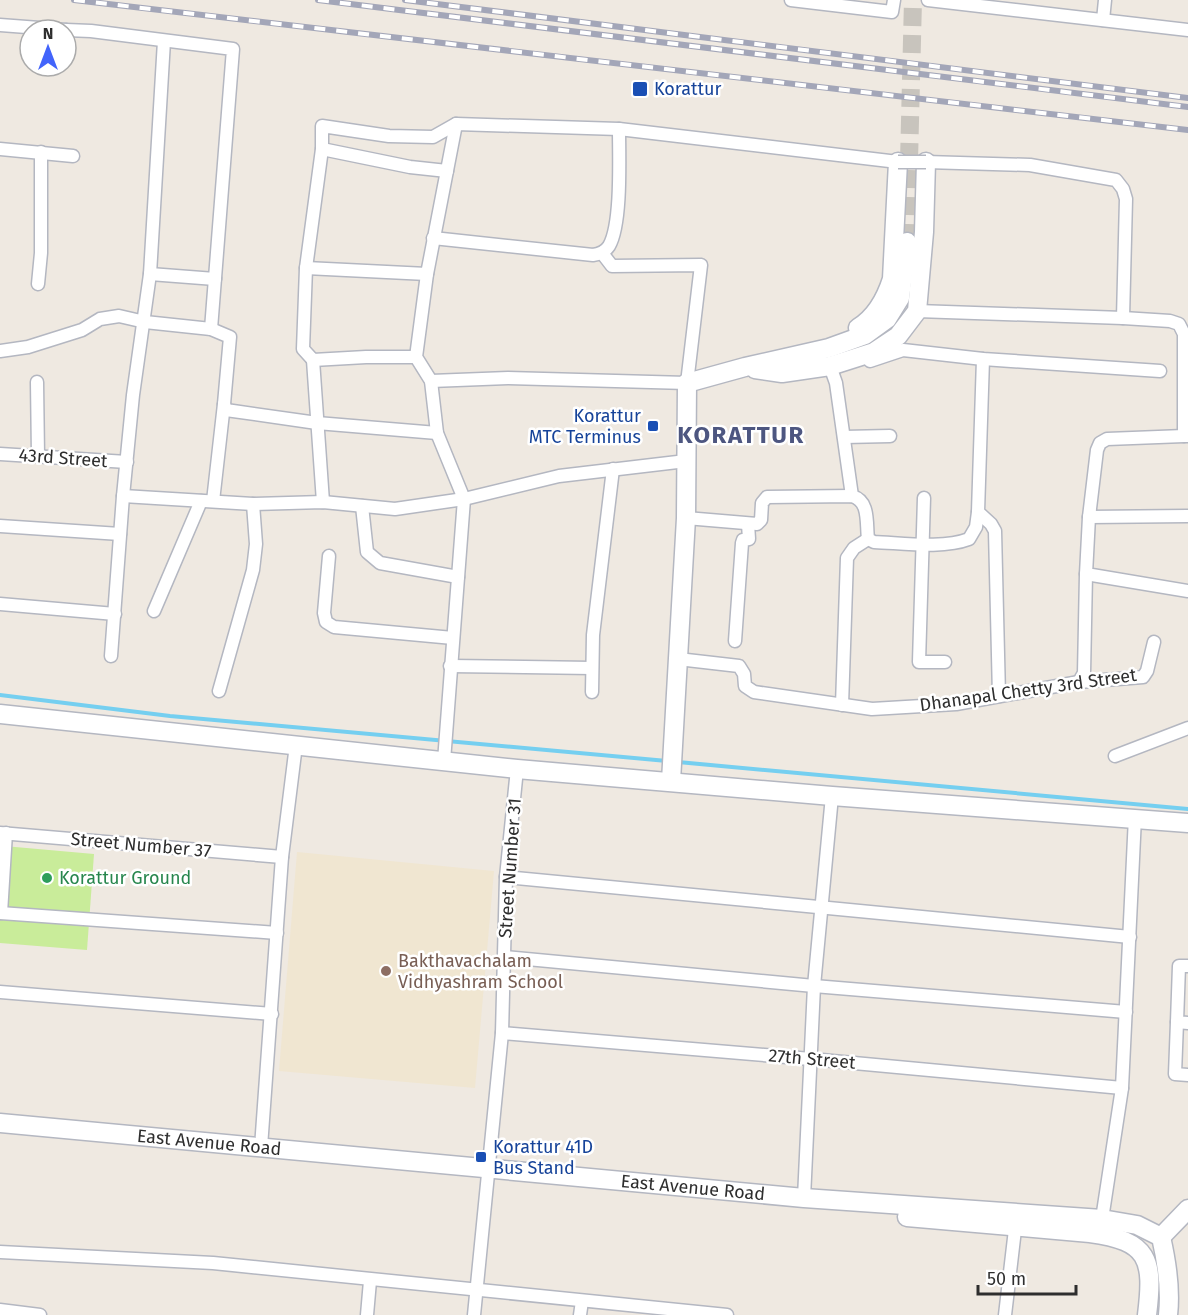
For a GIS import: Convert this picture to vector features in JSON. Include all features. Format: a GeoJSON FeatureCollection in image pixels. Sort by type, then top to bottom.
{"type":"FeatureCollection","features":[{"type":"Feature","properties":{"kind":"street"},"geometry":{"type":"LineString","coordinates":[[791,0],[892,12],[894,0]]}},
{"type":"Feature","properties":{"kind":"street"},"geometry":{"type":"LineString","coordinates":[[928,0],[1188,30]]}},
{"type":"Feature","properties":{"kind":"street"},"geometry":{"type":"LineString","coordinates":[[1103,20],[1105,0]]}},
{"type":"Feature","properties":{"kind":"street"},"geometry":{"type":"LineString","coordinates":[[0,26],[18,27]]}},
{"type":"Feature","properties":{"kind":"street"},"geometry":{"type":"LineString","coordinates":[[78,31],[233,49],[211,329]]}},
{"type":"Feature","properties":{"kind":"street"},"geometry":{"type":"LineString","coordinates":[[111,656],[133,395],[150,274],[164,41]]}},
{"type":"Feature","properties":{"kind":"street"},"geometry":{"type":"LineString","coordinates":[[444,748],[464,499],[437,433],[431,381],[416,357],[433,238],[456,124]]}},
{"type":"Feature","properties":{"kind":"street"},"geometry":{"type":"LineString","coordinates":[[323,502],[313,360],[303,349],[306,268],[322,149],[322,126],[389,136],[433,137],[456,124],[620,129],[898,162],[1030,165],[1116,180],[1123,189],[1126,199],[1123,318]]}},
{"type":"Feature","properties":{"kind":"street"},"geometry":{"type":"LineString","coordinates":[[433,238],[593,255],[602,253],[608,247],[613,235],[617,208],[620,129]]}},
{"type":"Feature","properties":{"kind":"street"},"geometry":{"type":"LineString","coordinates":[[0,149],[73,156]]}},
{"type":"Feature","properties":{"kind":"street"},"geometry":{"type":"LineString","coordinates":[[322,149],[410,167],[447,171]]}},
{"type":"Feature","properties":{"kind":"street"},"geometry":{"type":"LineString","coordinates":[[38,285],[41,253],[41,152]]}},
{"type":"Feature","properties":{"kind":"street"},"geometry":{"type":"LineString","coordinates":[[745,367],[777,349],[840,336],[861,326],[877,310],[886,296],[892,279],[898,162]]}},
{"type":"Feature","properties":{"kind":"street"},"geometry":{"type":"LineString","coordinates":[[831,369],[874,352],[898,336],[917,311],[924,232],[926,162]]}},
{"type":"Feature","properties":{"kind":"street"},"geometry":{"type":"LineString","coordinates":[[431,381],[508,378],[687,383],[829,348],[865,335],[887,319],[900,298],[907,242]]}},
{"type":"Feature","properties":{"kind":"street"},"geometry":{"type":"LineString","coordinates":[[602,253],[612,266],[701,265],[687,383],[686,518],[671,773]]}},
{"type":"Feature","properties":{"kind":"street"},"geometry":{"type":"LineString","coordinates":[[306,268],[427,274]]}},
{"type":"Feature","properties":{"kind":"street"},"geometry":{"type":"LineString","coordinates":[[150,274],[215,279]]}},
{"type":"Feature","properties":{"kind":"street"},"geometry":{"type":"LineString","coordinates":[[917,311],[1170,321],[1179,324],[1184,334],[1186,436],[1107,439],[1100,443],[1097,450],[1089,517],[1084,673],[1079,682]]}},
{"type":"Feature","properties":{"kind":"street"},"geometry":{"type":"LineString","coordinates":[[0,351],[28,347],[82,330],[100,319],[119,316],[145,322],[211,329],[230,337],[224,404],[207,501],[154,611]]}},
{"type":"Feature","properties":{"kind":"street"},"geometry":{"type":"LineString","coordinates":[[745,367],[782,373],[852,367],[903,350],[983,359],[1160,371]]}},
{"type":"Feature","properties":{"kind":"street"},"geometry":{"type":"LineString","coordinates":[[313,360],[416,357]]}},
{"type":"Feature","properties":{"kind":"street"},"geometry":{"type":"LineString","coordinates":[[868,539],[874,542],[921,544],[962,542],[969,539],[976,527],[978,512],[983,359]]}},
{"type":"Feature","properties":{"kind":"street"},"geometry":{"type":"LineString","coordinates":[[831,369],[836,383],[852,496]]}},
{"type":"Feature","properties":{"kind":"street"},"geometry":{"type":"LineString","coordinates":[[37,382],[38,456]]}},
{"type":"Feature","properties":{"kind":"street"},"geometry":{"type":"LineString","coordinates":[[224,404],[226,410],[232,412],[317,423],[437,433]]}},
{"type":"Feature","properties":{"kind":"street"},"geometry":{"type":"LineString","coordinates":[[844,437],[890,436]]}},
{"type":"Feature","properties":{"kind":"street","name":"43rd Street"},"geometry":{"type":"LineString","coordinates":[[0,454],[127,462]]}},
{"type":"Feature","properties":{"kind":"street"},"geometry":{"type":"LineString","coordinates":[[123,496],[253,504],[323,502],[395,509],[464,499],[559,476],[687,461]]}},
{"type":"Feature","properties":{"kind":"street"},"geometry":{"type":"LineString","coordinates":[[592,692],[594,635],[613,469]]}},
{"type":"Feature","properties":{"kind":"street"},"geometry":{"type":"LineString","coordinates":[[686,518],[757,524],[761,520],[762,503],[767,498],[852,496],[860,498],[865,504],[868,539]]}},
{"type":"Feature","properties":{"kind":"street"},"geometry":{"type":"LineString","coordinates":[[924,498],[919,662],[945,662]]}},
{"type":"Feature","properties":{"kind":"street"},"geometry":{"type":"LineString","coordinates":[[219,691],[253,570],[256,544],[253,504]]}},
{"type":"Feature","properties":{"kind":"street"},"geometry":{"type":"LineString","coordinates":[[362,506],[367,552],[380,563],[458,577]]}},
{"type":"Feature","properties":{"kind":"street"},"geometry":{"type":"LineString","coordinates":[[978,512],[995,531],[999,696]]}},
{"type":"Feature","properties":{"kind":"street"},"geometry":{"type":"LineString","coordinates":[[1089,517],[1188,516]]}},
{"type":"Feature","properties":{"kind":"street"},"geometry":{"type":"LineString","coordinates":[[735,641],[742,543],[743,540],[749,539],[748,524]]}},
{"type":"Feature","properties":{"kind":"street"},"geometry":{"type":"LineString","coordinates":[[0,526],[120,534]]}},
{"type":"Feature","properties":{"kind":"street"},"geometry":{"type":"LineString","coordinates":[[842,705],[847,558],[854,548],[868,539]]}},
{"type":"Feature","properties":{"kind":"street"},"geometry":{"type":"LineString","coordinates":[[329,556],[324,614],[326,622],[334,627],[453,638]]}},
{"type":"Feature","properties":{"kind":"street"},"geometry":{"type":"LineString","coordinates":[[1086,574],[1188,591]]}},
{"type":"Feature","properties":{"kind":"street"},"geometry":{"type":"LineString","coordinates":[[0,604],[115,614]]}},
{"type":"Feature","properties":{"kind":"street","name":"Dhanapal Chetty 3rd Street"},"geometry":{"type":"LineString","coordinates":[[678,659],[739,666],[744,674],[745,686],[754,692],[872,709],[956,704],[1079,682],[1143,677],[1147,671],[1154,642]]}},
{"type":"Feature","properties":{"kind":"street"},"geometry":{"type":"LineString","coordinates":[[450,666],[592,668]]}},
{"type":"Feature","properties":{"kind":"street"},"geometry":{"type":"LineString","coordinates":[[0,714],[296,746],[444,748],[517,769],[671,773],[832,796],[1135,817],[1188,823]]}},
{"type":"Feature","properties":{"kind":"street"},"geometry":{"type":"LineString","coordinates":[[1115,756],[1188,728]]}},
{"type":"Feature","properties":{"kind":"street"},"geometry":{"type":"LineString","coordinates":[[261,1147],[282,857],[296,746]]}},
{"type":"Feature","properties":{"kind":"street","name":"Street Number 31"},"geometry":{"type":"LineString","coordinates":[[474,1315],[502,1033],[506,877],[517,769]]}},
{"type":"Feature","properties":{"kind":"street"},"geometry":{"type":"LineString","coordinates":[[804,1198],[814,986],[832,796]]}},
{"type":"Feature","properties":{"kind":"street"},"geometry":{"type":"LineString","coordinates":[[1102,1219],[1122,1089],[1135,817]]}},
{"type":"Feature","properties":{"kind":"street"},"geometry":{"type":"LineString","coordinates":[[3,833],[1,913],[277,933]]}},
{"type":"Feature","properties":{"kind":"street","name":"Street Number 37"},"geometry":{"type":"LineString","coordinates":[[3,833],[282,857]]}},
{"type":"Feature","properties":{"kind":"street"},"geometry":{"type":"LineString","coordinates":[[506,877],[1130,937]]}},
{"type":"Feature","properties":{"kind":"street"},"geometry":{"type":"LineString","coordinates":[[505,957],[1126,1012]]}},
{"type":"Feature","properties":{"kind":"street"},"geometry":{"type":"LineString","coordinates":[[1188,966],[1179,966],[1183,1023],[1175,1074],[1188,1075]]}},
{"type":"Feature","properties":{"kind":"street"},"geometry":{"type":"LineString","coordinates":[[0,992],[272,1014]]}},
{"type":"Feature","properties":{"kind":"street","name":"27th Street"},"geometry":{"type":"LineString","coordinates":[[502,1033],[811,1059],[1122,1089]]}},
{"type":"Feature","properties":{"kind":"street","name":"East Avenue Road"},"geometry":{"type":"LineString","coordinates":[[0,1123],[261,1147],[488,1172],[625,1192],[1016,1220],[1102,1219],[1137,1225],[1161,1238]]}},
{"type":"Feature","properties":{"kind":"street","name":"East Avenue Road"},"geometry":{"type":"LineString","coordinates":[[0,1134],[804,1198],[1016,1220],[1107,1235],[1137,1246],[1147,1265],[1148,1312]]}},
{"type":"Feature","properties":{"kind":"street"},"geometry":{"type":"LineString","coordinates":[[1148,1312],[1168,1313],[1167,1267],[1161,1238],[1188,1209]]}},
{"type":"Feature","properties":{"kind":"street"},"geometry":{"type":"LineString","coordinates":[[1005,1315],[1016,1220]]}},
{"type":"Feature","properties":{"kind":"street"},"geometry":{"type":"LineString","coordinates":[[0,1252],[213,1263],[370,1281],[727,1315]]}},
{"type":"Feature","properties":{"kind":"street"},"geometry":{"type":"LineString","coordinates":[[367,1315],[370,1281]]}},
{"type":"Feature","properties":{"kind":"street"},"geometry":{"type":"LineString","coordinates":[[580,1315],[582,1301]]}},
{"type":"Feature","properties":{"kind":"street"},"geometry":{"type":"LineString","coordinates":[[0,1310],[40,1315]]}},
{"type":"Feature","properties":{"kind":"shaded area","name":"Bakthavachalam Vidhyashram School"},"geometry":{"type":"Polygon","coordinates":[[[297,852],[494,871],[475,1088],[279,1071],[297,852]]]}},
{"type":"Feature","properties":{"kind":"green space","name":"Korattur Ground"},"geometry":{"type":"Polygon","coordinates":[[[4,846],[94,854],[87,950],[0,943],[4,846]]]}},
{"type":"Feature","properties":{"kind":"waterway"},"geometry":{"type":"LineString","coordinates":[[0,695],[170,716],[667,761]]}},
{"type":"Feature","properties":{"kind":"waterway"},"geometry":{"type":"LineString","coordinates":[[678,762],[1188,809]]}},
{"type":"Feature","properties":{"kind":"tunnel"},"geometry":{"type":"LineString","coordinates":[[907,242],[913,0]]}},
{"type":"Feature","properties":{"kind":"railway"},"geometry":{"type":"LineString","coordinates":[[74,0],[1188,130]]}},
{"type":"Feature","properties":{"kind":"railway"},"geometry":{"type":"LineString","coordinates":[[318,0],[1188,107]]}},
{"type":"Feature","properties":{"kind":"railway"},"geometry":{"type":"LineString","coordinates":[[405,0],[1188,98]]}},
{"type":"Feature","properties":{"kind":"place","name":"Korattur"},"geometry":{"type":"Point","coordinates":[640,89]}},
{"type":"Feature","properties":{"kind":"place","name":"Korattur MTC Terminus"},"geometry":{"type":"Point","coordinates":[653,426]}},
{"type":"Feature","properties":{"kind":"place","name":"Korattur Ground"},"geometry":{"type":"Point","coordinates":[47,878]}},
{"type":"Feature","properties":{"kind":"place","name":"Bakthavachalam Vidhyashram School"},"geometry":{"type":"Point","coordinates":[386,971]}},
{"type":"Feature","properties":{"kind":"place","name":"Korattur 41D Bus Stand"},"geometry":{"type":"Point","coordinates":[481,1157]}},
{"type":"Feature","properties":{"kind":"district","name":"KORATTUR"},"geometry":{"type":"Point","coordinates":[741,435]}}]}
